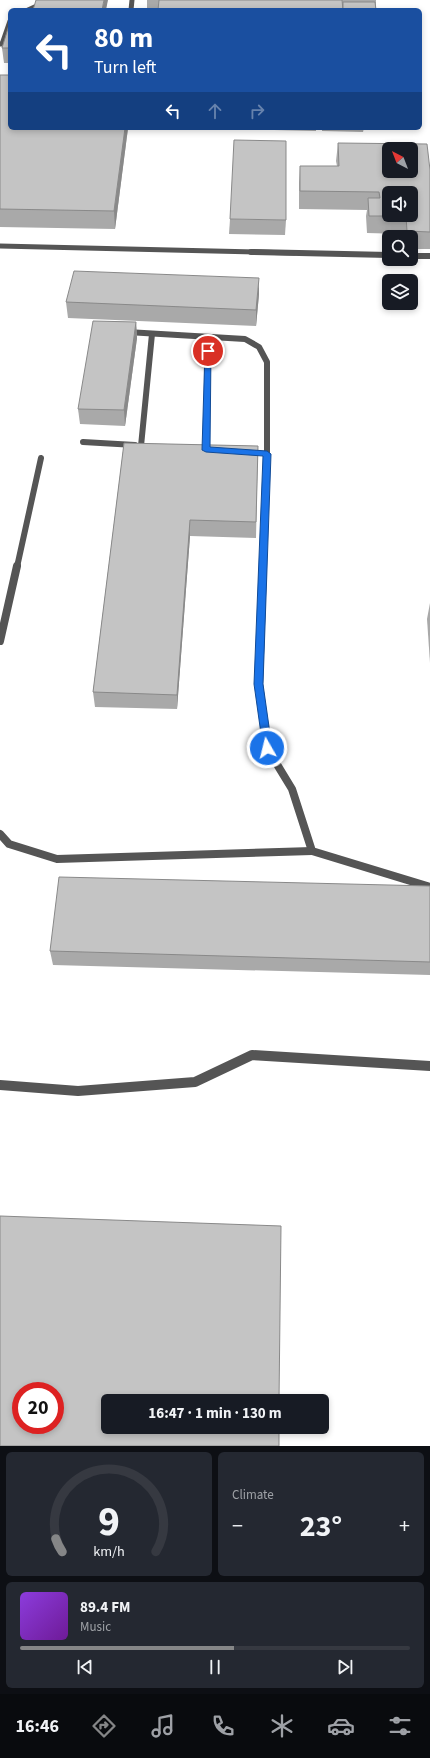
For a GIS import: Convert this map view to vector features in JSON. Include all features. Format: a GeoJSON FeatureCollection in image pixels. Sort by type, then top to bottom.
{"type":"FeatureCollection","features":[{"type":"Feature","properties":{"kind":"lane"},"geometry":{"type":"LineString","coordinates":[[32,8],[50,0]]}},
{"type":"Feature","properties":{"kind":"lane"},"geometry":{"type":"LineString","coordinates":[[0,44],[2,44],[8,27]]}},
{"type":"Feature","properties":{"kind":"lane"},"geometry":{"type":"LineString","coordinates":[[0,246],[382,255]]}},
{"type":"Feature","properties":{"kind":"lane"},"geometry":{"type":"LineString","coordinates":[[418,256],[430,256]]}},
{"type":"Feature","properties":{"kind":"lane"},"geometry":{"type":"LineString","coordinates":[[122,332],[245,339],[259,347],[267,362],[263,454],[259,684],[267,748],[292,789],[312,851]]}},
{"type":"Feature","properties":{"kind":"lane"},"geometry":{"type":"LineString","coordinates":[[83,442],[144,446],[152,334]]}},
{"type":"Feature","properties":{"kind":"lane"},"geometry":{"type":"LineString","coordinates":[[208,337],[202,450],[213,450]]}},
{"type":"Feature","properties":{"kind":"lane"},"geometry":{"type":"LineString","coordinates":[[0,641],[41,458]]}},
{"type":"Feature","properties":{"kind":"lane"},"geometry":{"type":"LineString","coordinates":[[0,834],[9,844],[57,859],[312,851],[430,887]]}},
{"type":"Feature","properties":{"kind":"lane"},"geometry":{"type":"LineString","coordinates":[[0,1085],[78,1091],[195,1082],[252,1055],[430,1066]]}},
{"type":"Feature","properties":{"kind":"building"},"geometry":{"type":"Polygon","coordinates":[[[36,0],[104,0],[102,8],[34,8],[36,0]]]}},
{"type":"Feature","properties":{"kind":"building"},"geometry":{"type":"Polygon","coordinates":[[[159,0],[342,0],[343,8],[158,8],[159,0]]]}},
{"type":"Feature","properties":{"kind":"building"},"geometry":{"type":"Polygon","coordinates":[[[343,2],[375,2],[376,8],[343,8],[343,2]]]}},
{"type":"Feature","properties":{"kind":"building"},"geometry":{"type":"Polygon","coordinates":[[[8,28],[8,48],[2,48],[8,28]]]}},
{"type":"Feature","properties":{"kind":"building"},"geometry":{"type":"Polygon","coordinates":[[[0,75],[8,75],[8,130],[125,130],[114,211],[0,209],[0,75]]]}},
{"type":"Feature","properties":{"kind":"building"},"geometry":{"type":"Polygon","coordinates":[[[234,140],[286,141],[286,220],[230,219],[234,140]]]}},
{"type":"Feature","properties":{"kind":"building"},"geometry":{"type":"Polygon","coordinates":[[[338,143],[382,143],[382,178],[418,178],[418,144],[427,144],[430,170],[430,232],[407,230],[406,222],[418,222],[418,186],[382,186],[382,216],[369,216],[368,198],[380,198],[379,192],[300,191],[300,166],[339,166],[338,143]]]}},
{"type":"Feature","properties":{"kind":"building"},"geometry":{"type":"Polygon","coordinates":[[[74,271],[259,278],[256,310],[66,302],[74,271]]]}},
{"type":"Feature","properties":{"kind":"building"},"geometry":{"type":"Polygon","coordinates":[[[93,321],[136,322],[124,410],[78,409],[93,321]]]}},
{"type":"Feature","properties":{"kind":"building"},"geometry":{"type":"Polygon","coordinates":[[[124,443],[258,446],[256,522],[190,520],[177,695],[93,692],[124,443]]]}},
{"type":"Feature","properties":{"kind":"building"},"geometry":{"type":"Polygon","coordinates":[[[59,877],[430,886],[430,962],[50,951],[59,877]]]}},
{"type":"Feature","properties":{"kind":"building"},"geometry":{"type":"Polygon","coordinates":[[[0,1216],[281,1226],[279,1394],[101,1394],[101,1434],[279,1434],[279,1446],[0,1446],[0,1216]]]}},
{"type":"Feature","properties":{"kind":"route"},"geometry":{"type":"LineString","coordinates":[[208,351],[206,450],[267,454],[259,684],[267,748]]}}]}
